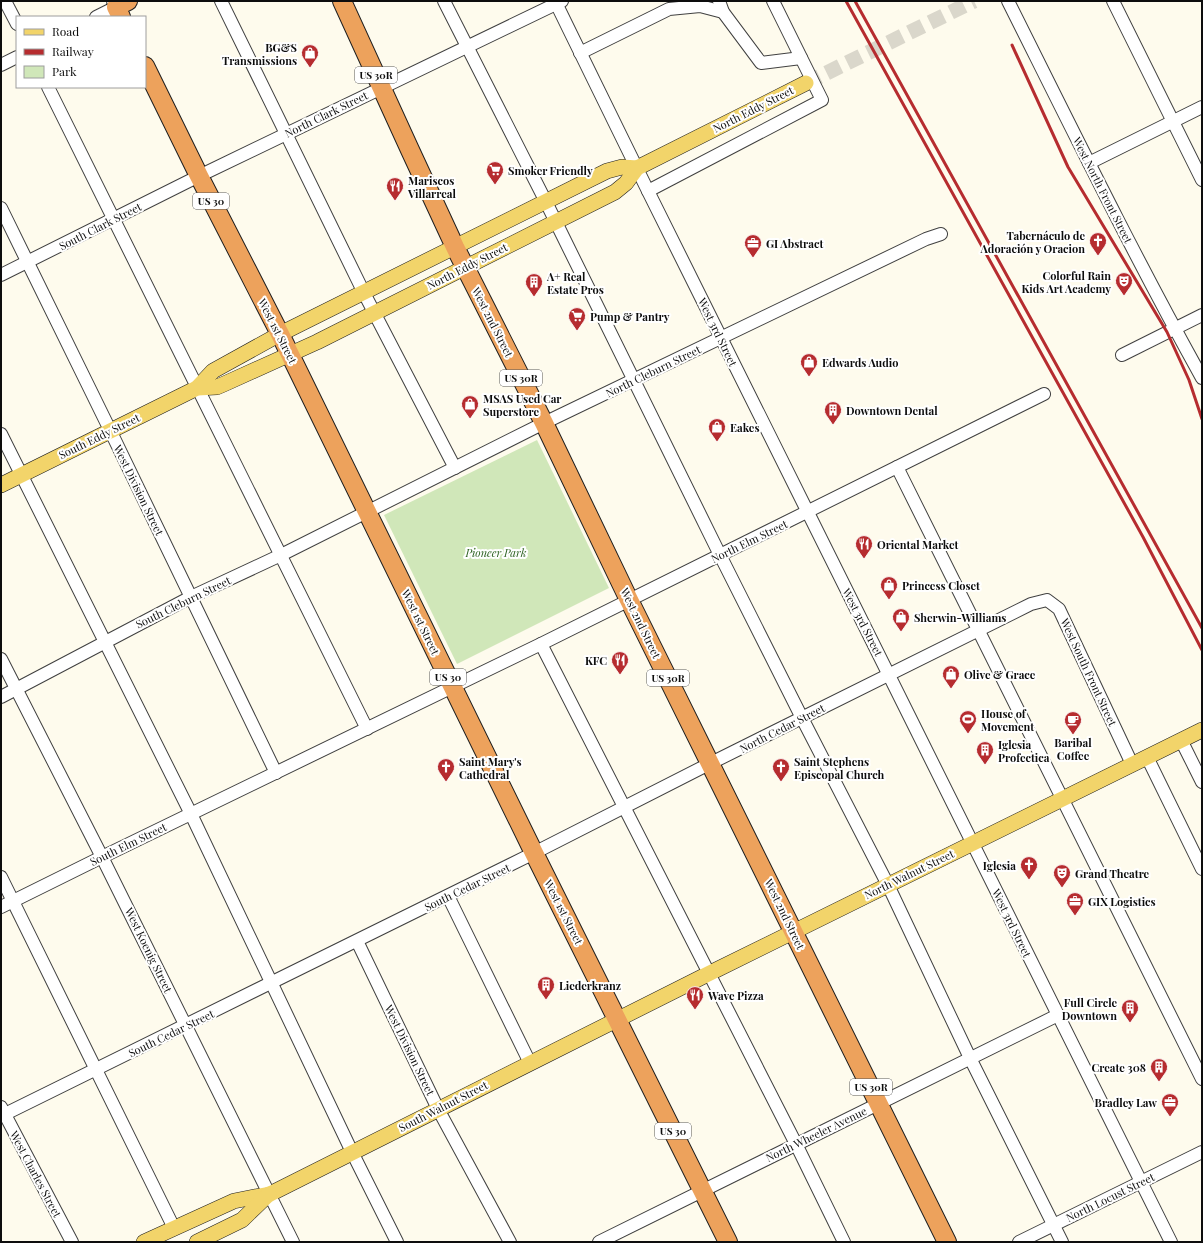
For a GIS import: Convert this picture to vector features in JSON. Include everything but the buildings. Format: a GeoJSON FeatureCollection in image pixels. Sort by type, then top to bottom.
{"type":"FeatureCollection","features":[{"type":"Feature","properties":{"kind":"highway","name":"West 2nd Street"},"geometry":{"type":"LineString","coordinates":[[342,1],[455,247],[544,423],[629,600],[948,1242]]}},
{"type":"Feature","properties":{"kind":"highway","name":"West 1st Street"},"geometry":{"type":"LineString","coordinates":[[146,68],[199,176],[280,334],[534,853],[728,1242]]}},
{"type":"Feature","properties":{"kind":"main road","name":"North Eddy Street"},"geometry":{"type":"LineString","coordinates":[[289,354],[615,192],[626,183],[637,168],[806,83]]}},
{"type":"Feature","properties":{"kind":"main road","name":"North Eddy Street"},"geometry":{"type":"LineString","coordinates":[[280,334],[606,171],[622,167],[637,168]]}},
{"type":"Feature","properties":{"kind":"main road","name":"South Eddy Street"},"geometry":{"type":"LineString","coordinates":[[1,484],[197,388],[213,371],[280,334]]}},
{"type":"Feature","properties":{"kind":"main road","name":"South Eddy Street"},"geometry":{"type":"LineString","coordinates":[[197,388],[217,387],[289,354]]}},
{"type":"Feature","properties":{"kind":"main road","name":"North Walnut Street"},"geometry":{"type":"LineString","coordinates":[[618,1020],[1202,730]]}},
{"type":"Feature","properties":{"kind":"main road","name":"South Walnut Street"},"geometry":{"type":"LineString","coordinates":[[197,1242],[242,1220],[270,1194],[530,1062],[618,1020]]}},
{"type":"Feature","properties":{"kind":"main road","name":"South Walnut Street"},"geometry":{"type":"LineString","coordinates":[[144,1242],[234,1201],[270,1194]]}},
{"type":"Feature","properties":{"kind":"street"},"geometry":{"type":"LineString","coordinates":[[5,1],[16,22]]}},
{"type":"Feature","properties":{"kind":"street"},"geometry":{"type":"LineString","coordinates":[[221,1],[374,313],[455,468]]}},
{"type":"Feature","properties":{"kind":"street"},"geometry":{"type":"LineString","coordinates":[[444,1],[556,222],[720,555],[888,885],[970,1058],[1062,1242]]}},
{"type":"Feature","properties":{"kind":"street"},"geometry":{"type":"LineString","coordinates":[[648,191],[822,100],[773,1]]}},
{"type":"Feature","properties":{"kind":"street"},"geometry":{"type":"LineString","coordinates":[[1113,1],[1202,180]]}},
{"type":"Feature","properties":{"kind":"street","name":"North Clark Street"},"geometry":{"type":"LineString","coordinates":[[199,176],[558,2]]}},
{"type":"Feature","properties":{"kind":"street","name":"West 3rd Street"},"geometry":{"type":"LineString","coordinates":[[558,2],[580,53],[648,191],[1171,1242]]}},
{"type":"Feature","properties":{"kind":"street","name":"West North Front Street"},"geometry":{"type":"LineString","coordinates":[[1012,2],[1089,163],[1202,378]]}},
{"type":"Feature","properties":{"kind":"street"},"geometry":{"type":"LineString","coordinates":[[98,16],[120,6]]}},
{"type":"Feature","properties":{"kind":"street"},"geometry":{"type":"LineString","coordinates":[[580,53],[669,9],[700,6],[721,6],[762,63],[801,58]]}},
{"type":"Feature","properties":{"kind":"street"},"geometry":{"type":"LineString","coordinates":[[1,65],[16,58]]}},
{"type":"Feature","properties":{"kind":"street"},"geometry":{"type":"LineString","coordinates":[[48,88],[367,729]]}},
{"type":"Feature","properties":{"kind":"street"},"geometry":{"type":"LineString","coordinates":[[1089,163],[1202,107]]}},
{"type":"Feature","properties":{"kind":"street","name":"South Clark Street"},"geometry":{"type":"LineString","coordinates":[[1,275],[199,176]]}},
{"type":"Feature","properties":{"kind":"street","name":"West Division Street"},"geometry":{"type":"LineString","coordinates":[[1,208],[276,772]]}},
{"type":"Feature","properties":{"kind":"street","name":"North Cleburn Street"},"geometry":{"type":"LineString","coordinates":[[367,512],[544,423],[634,381],[926,239],[941,234]]}},
{"type":"Feature","properties":{"kind":"street"},"geometry":{"type":"LineString","coordinates":[[1122,355],[1202,315]]}},
{"type":"Feature","properties":{"kind":"street","name":"North Elm Street"},"geometry":{"type":"LineString","coordinates":[[453,687],[1044,394]]}},
{"type":"Feature","properties":{"kind":"street"},"geometry":{"type":"LineString","coordinates":[[1,434],[191,814],[352,1152],[397,1242]]}},
{"type":"Feature","properties":{"kind":"street"},"geometry":{"type":"LineString","coordinates":[[897,467],[1202,1079]]}},
{"type":"Feature","properties":{"kind":"street","name":"South Cleburn Street"},"geometry":{"type":"LineString","coordinates":[[1,697],[191,597],[281,555],[367,512]]}},
{"type":"Feature","properties":{"kind":"street","name":"West South Front Street"},"geometry":{"type":"LineString","coordinates":[[1030,604],[1047,600],[1059,610],[1132,764]]}},
{"type":"Feature","properties":{"kind":"street","name":"North Cedar Street"},"geometry":{"type":"LineString","coordinates":[[534,853],[1030,604]]}},
{"type":"Feature","properties":{"kind":"street"},"geometry":{"type":"LineString","coordinates":[[541,644],[710,973],[844,1242]]}},
{"type":"Feature","properties":{"kind":"street","name":"West Koenig Street"},"geometry":{"type":"LineString","coordinates":[[1,660],[102,857],[293,1242]]}},
{"type":"Feature","properties":{"kind":"street"},"geometry":{"type":"LineString","coordinates":[[276,772],[453,687]]}},
{"type":"Feature","properties":{"kind":"street"},"geometry":{"type":"LineString","coordinates":[[1181,740],[1199,768],[1202,782]]}},
{"type":"Feature","properties":{"kind":"street"},"geometry":{"type":"LineString","coordinates":[[1147,757],[1202,869]]}},
{"type":"Feature","properties":{"kind":"street","name":"South Elm Street"},"geometry":{"type":"LineString","coordinates":[[1,907],[276,772]]}},
{"type":"Feature","properties":{"kind":"street","name":"South Cedar Street"},"geometry":{"type":"LineString","coordinates":[[2,1112],[96,1070],[534,853]]}},
{"type":"Feature","properties":{"kind":"street"},"geometry":{"type":"LineString","coordinates":[[1,877],[174,1228]]}},
{"type":"Feature","properties":{"kind":"street"},"geometry":{"type":"LineString","coordinates":[[448,896],[530,1062]]}},
{"type":"Feature","properties":{"kind":"street","name":"West Division Street"},"geometry":{"type":"LineString","coordinates":[[357,941],[438,1109],[510,1242]]}},
{"type":"Feature","properties":{"kind":"street","name":"North Wheeler Avenue"},"geometry":{"type":"LineString","coordinates":[[598,1242],[1058,1015]]}},
{"type":"Feature","properties":{"kind":"street","name":"West Charles Street"},"geometry":{"type":"LineString","coordinates":[[2,1112],[72,1242]]}},
{"type":"Feature","properties":{"kind":"street","name":"North Locust Street"},"geometry":{"type":"LineString","coordinates":[[1019,1242],[1202,1152]]}},
{"type":"Feature","properties":{"kind":"green space","name":"Pioneer Park"},"geometry":{"type":"Polygon","coordinates":[[[537,440],[609,588],[457,664],[384,515],[537,440]]]}},
{"type":"Feature","properties":{"kind":"tunnel"},"geometry":{"type":"LineString","coordinates":[[806,83],[974,1]]}},
{"type":"Feature","properties":{"kind":"railway"},"geometry":{"type":"LineString","coordinates":[[846,1],[1143,537],[1202,650]]}},
{"type":"Feature","properties":{"kind":"railway"},"geometry":{"type":"LineString","coordinates":[[855,1],[1202,628]]}},
{"type":"Feature","properties":{"kind":"railway"},"geometry":{"type":"LineString","coordinates":[[1012,45],[1068,167],[1167,332],[1189,380],[1202,419]]}},
{"type":"Feature","properties":{"kind":"place","name":"BG&S Transmissions"},"geometry":{"type":"Point","coordinates":[310,68]}},
{"type":"Feature","properties":{"kind":"place","name":"Smoker Friendly"},"geometry":{"type":"Point","coordinates":[495,185]}},
{"type":"Feature","properties":{"kind":"place","name":"Mariscos Villarreal"},"geometry":{"type":"Point","coordinates":[395,201]}},
{"type":"Feature","properties":{"kind":"place","name":"Tabernáculo de Adoración y Oracion"},"geometry":{"type":"Point","coordinates":[1098,256]}},
{"type":"Feature","properties":{"kind":"place","name":"GI Abstract"},"geometry":{"type":"Point","coordinates":[753,258]}},
{"type":"Feature","properties":{"kind":"place","name":"Colorful Rain Kids Art Academy"},"geometry":{"type":"Point","coordinates":[1124,296]}},
{"type":"Feature","properties":{"kind":"place","name":"A+ Real Estate Pros"},"geometry":{"type":"Point","coordinates":[534,297]}},
{"type":"Feature","properties":{"kind":"place","name":"Pump & Pantry"},"geometry":{"type":"Point","coordinates":[577,331]}},
{"type":"Feature","properties":{"kind":"place","name":"Edwards Audio"},"geometry":{"type":"Point","coordinates":[809,377]}},
{"type":"Feature","properties":{"kind":"place","name":"MSAS Used Car Superstore"},"geometry":{"type":"Point","coordinates":[470,419]}},
{"type":"Feature","properties":{"kind":"place","name":"Downtown Dental"},"geometry":{"type":"Point","coordinates":[833,425]}},
{"type":"Feature","properties":{"kind":"place","name":"Eakes"},"geometry":{"type":"Point","coordinates":[717,442]}},
{"type":"Feature","properties":{"kind":"place","name":"Oriental Market"},"geometry":{"type":"Point","coordinates":[864,559]}},
{"type":"Feature","properties":{"kind":"place","name":"Princess Closet"},"geometry":{"type":"Point","coordinates":[889,600]}},
{"type":"Feature","properties":{"kind":"place","name":"Sherwin-Williams"},"geometry":{"type":"Point","coordinates":[901,632]}},
{"type":"Feature","properties":{"kind":"place","name":"KFC"},"geometry":{"type":"Point","coordinates":[620,675]}},
{"type":"Feature","properties":{"kind":"place","name":"Olive & Grace"},"geometry":{"type":"Point","coordinates":[951,689]}},
{"type":"Feature","properties":{"kind":"place","name":"House of Movement"},"geometry":{"type":"Point","coordinates":[968,734]}},
{"type":"Feature","properties":{"kind":"place","name":"Baribal Coffee"},"geometry":{"type":"Point","coordinates":[1073,735]}},
{"type":"Feature","properties":{"kind":"place","name":"Iglesia Profectica"},"geometry":{"type":"Point","coordinates":[985,765]}},
{"type":"Feature","properties":{"kind":"place","name":"Saint Mary's Cathedral"},"geometry":{"type":"Point","coordinates":[446,782]}},
{"type":"Feature","properties":{"kind":"place","name":"Saint Stephens Episcopal Church"},"geometry":{"type":"Point","coordinates":[781,782]}},
{"type":"Feature","properties":{"kind":"place","name":"Iglesia"},"geometry":{"type":"Point","coordinates":[1029,880]}},
{"type":"Feature","properties":{"kind":"place","name":"Grand Theatre"},"geometry":{"type":"Point","coordinates":[1062,888]}},
{"type":"Feature","properties":{"kind":"place","name":"GIX Logistics"},"geometry":{"type":"Point","coordinates":[1075,916]}},
{"type":"Feature","properties":{"kind":"place","name":"Liederkranz"},"geometry":{"type":"Point","coordinates":[546,1000]}},
{"type":"Feature","properties":{"kind":"place","name":"Wave Pizza"},"geometry":{"type":"Point","coordinates":[695,1010]}},
{"type":"Feature","properties":{"kind":"place","name":"Full Circle Downtown"},"geometry":{"type":"Point","coordinates":[1130,1023]}},
{"type":"Feature","properties":{"kind":"place","name":"Create 308"},"geometry":{"type":"Point","coordinates":[1159,1082]}},
{"type":"Feature","properties":{"kind":"place","name":"Bradley Law"},"geometry":{"type":"Point","coordinates":[1170,1117]}}]}
